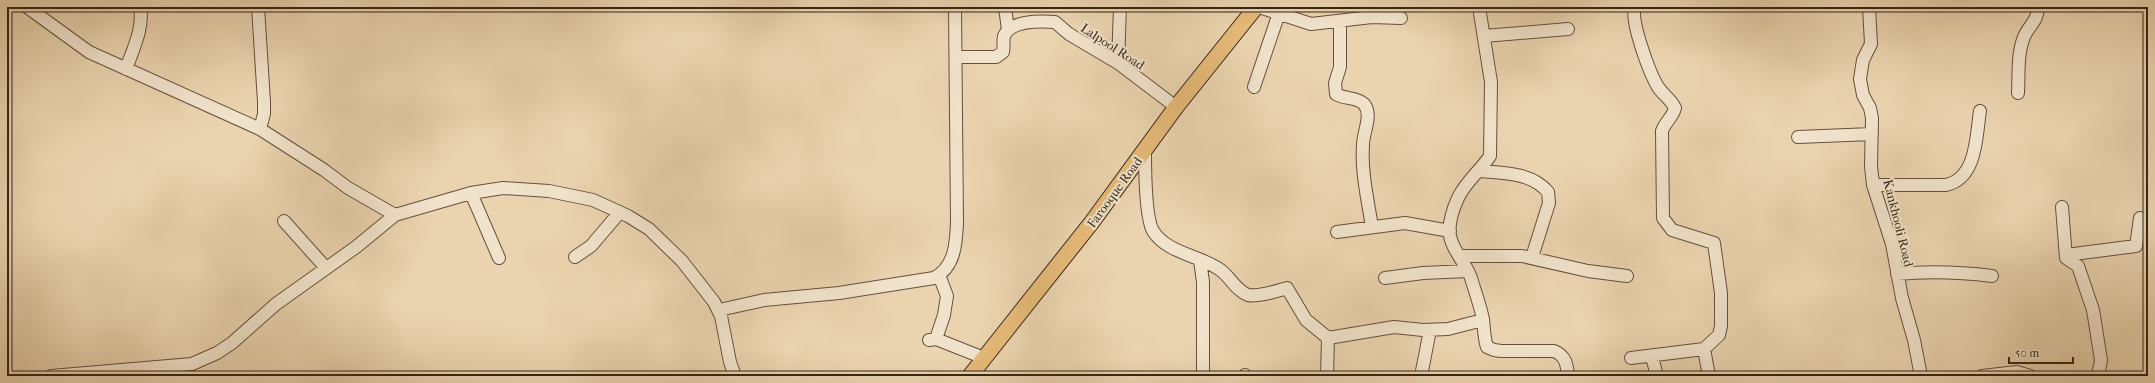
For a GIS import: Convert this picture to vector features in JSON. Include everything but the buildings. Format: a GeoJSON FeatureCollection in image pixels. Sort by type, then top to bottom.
{"type":"FeatureCollection","features":[{"type":"Feature","properties":{"kind":"main road","name":"Farooque Road"},"geometry":{"type":"LineString","coordinates":[[970,376],[1092,222],[1176,107],[1258,7]]}},
{"type":"Feature","properties":{"kind":"street"},"geometry":{"type":"LineString","coordinates":[[126,69],[141,26],[142,16],[140,7]]}},
{"type":"Feature","properties":{"kind":"street"},"geometry":{"type":"LineString","coordinates":[[258,7],[264,102],[264,114],[260,129]]}},
{"type":"Feature","properties":{"kind":"street"},"geometry":{"type":"LineString","coordinates":[[719,310],[764,300],[839,293],[939,276],[950,264],[956,246],[957,189],[954,102],[956,57],[955,7]]}},
{"type":"Feature","properties":{"kind":"street"},"geometry":{"type":"LineString","coordinates":[[956,57],[1001,56],[1003,52],[1004,38],[1008,30],[1005,7]]}},
{"type":"Feature","properties":{"kind":"street"},"geometry":{"type":"LineString","coordinates":[[1118,63],[1120,7]]}},
{"type":"Feature","properties":{"kind":"street"},"geometry":{"type":"LineString","coordinates":[[1258,7],[1311,24],[1372,17],[1401,18]]}},
{"type":"Feature","properties":{"kind":"street"},"geometry":{"type":"LineString","coordinates":[[1480,7],[1491,82],[1492,126],[1490,156],[1479,170],[1470,178],[1458,198],[1452,217],[1450,231],[1452,243],[1468,271],[1483,320],[1485,342],[1490,349],[1501,351],[1554,351],[1560,354],[1566,362],[1568,376]]}},
{"type":"Feature","properties":{"kind":"street"},"geometry":{"type":"LineString","coordinates":[[1631,358],[1652,357],[1704,349],[1719,335],[1721,326],[1721,293],[1714,243],[1672,230],[1663,218],[1662,131],[1664,126],[1674,114],[1675,108],[1669,98],[1657,86],[1653,76],[1634,18],[1635,7]]}},
{"type":"Feature","properties":{"kind":"street","name":"Kankhooli Road"},"geometry":{"type":"LineString","coordinates":[[1869,7],[1872,44],[1863,60],[1860,79],[1863,95],[1870,108],[1873,185],[1892,244],[1897,274],[1924,376]]}},
{"type":"Feature","properties":{"kind":"street"},"geometry":{"type":"LineString","coordinates":[[2018,93],[2019,64],[2022,43],[2036,20],[2038,7]]}},
{"type":"Feature","properties":{"kind":"street"},"geometry":{"type":"LineString","coordinates":[[32,9],[82,48],[260,129],[348,188],[395,215]]}},
{"type":"Feature","properties":{"kind":"street"},"geometry":{"type":"LineString","coordinates":[[1254,87],[1279,14]]}},
{"type":"Feature","properties":{"kind":"street"},"geometry":{"type":"LineString","coordinates":[[1340,21],[1340,67],[1334,88],[1336,94],[1361,102],[1367,109],[1368,118],[1362,150],[1372,227]]}},
{"type":"Feature","properties":{"kind":"street","name":"Lalpool Road"},"geometry":{"type":"LineString","coordinates":[[1008,30],[1022,24],[1055,22],[1075,38],[1118,63],[1176,107]]}},
{"type":"Feature","properties":{"kind":"street"},"geometry":{"type":"LineString","coordinates":[[1484,36],[1568,29]]}},
{"type":"Feature","properties":{"kind":"street"},"geometry":{"type":"LineString","coordinates":[[1873,185],[1946,185],[1957,182],[1967,170],[1972,159],[1980,111]]}},
{"type":"Feature","properties":{"kind":"street"},"geometry":{"type":"LineString","coordinates":[[1798,137],[1872,134]]}},
{"type":"Feature","properties":{"kind":"street"},"geometry":{"type":"LineString","coordinates":[[1144,150],[1146,189],[1153,230],[1160,239],[1174,248],[1220,269],[1246,294],[1253,295],[1287,288],[1306,320],[1328,338],[1394,327],[1430,330],[1448,329],[1483,320]]}},
{"type":"Feature","properties":{"kind":"street"},"geometry":{"type":"LineString","coordinates":[[1479,170],[1524,176],[1535,181],[1548,192],[1549,203],[1532,257]]}},
{"type":"Feature","properties":{"kind":"street"},"geometry":{"type":"LineString","coordinates":[[178,376],[192,364],[217,353],[227,346],[276,304],[356,247],[395,215],[471,193],[503,188],[549,191],[593,200],[620,212],[649,229],[667,245],[708,292],[719,310],[730,362],[735,376]]}},
{"type":"Feature","properties":{"kind":"street"},"geometry":{"type":"LineString","coordinates":[[471,193],[499,258]]}},
{"type":"Feature","properties":{"kind":"street"},"geometry":{"type":"LineString","coordinates":[[2062,207],[2067,260],[2078,266],[2093,310],[2101,360],[2098,376]]}},
{"type":"Feature","properties":{"kind":"street"},"geometry":{"type":"LineString","coordinates":[[575,257],[595,242],[620,212]]}},
{"type":"Feature","properties":{"kind":"street"},"geometry":{"type":"LineString","coordinates":[[2066,255],[2136,246],[2138,241],[2140,218]]}},
{"type":"Feature","properties":{"kind":"street"},"geometry":{"type":"LineString","coordinates":[[284,221],[326,268]]}},
{"type":"Feature","properties":{"kind":"street"},"geometry":{"type":"LineString","coordinates":[[1337,232],[1404,223],[1450,231]]}},
{"type":"Feature","properties":{"kind":"street"},"geometry":{"type":"LineString","coordinates":[[1460,256],[1532,257],[1564,267],[1627,276]]}},
{"type":"Feature","properties":{"kind":"street"},"geometry":{"type":"LineString","coordinates":[[1200,260],[1203,271],[1203,376]]}},
{"type":"Feature","properties":{"kind":"street"},"geometry":{"type":"LineString","coordinates":[[1386,278],[1424,273],[1468,271]]}},
{"type":"Feature","properties":{"kind":"street"},"geometry":{"type":"LineString","coordinates":[[1897,274],[1924,271],[1992,276]]}},
{"type":"Feature","properties":{"kind":"street"},"geometry":{"type":"LineString","coordinates":[[939,276],[947,296],[944,315],[932,340],[984,358]]}},
{"type":"Feature","properties":{"kind":"street"},"geometry":{"type":"LineString","coordinates":[[1421,376],[1430,330]]}},
{"type":"Feature","properties":{"kind":"street"},"geometry":{"type":"LineString","coordinates":[[1327,376],[1328,338]]}},
{"type":"Feature","properties":{"kind":"street"},"geometry":{"type":"LineString","coordinates":[[1704,349],[1709,376]]}},
{"type":"Feature","properties":{"kind":"street"},"geometry":{"type":"LineString","coordinates":[[1652,357],[1657,376]]}},
{"type":"Feature","properties":{"kind":"street"},"geometry":{"type":"LineString","coordinates":[[51,376],[192,364]]}},
{"type":"Feature","properties":{"kind":"street"},"geometry":{"type":"LineString","coordinates":[[1982,376],[2016,372],[2030,376]]}}]}
